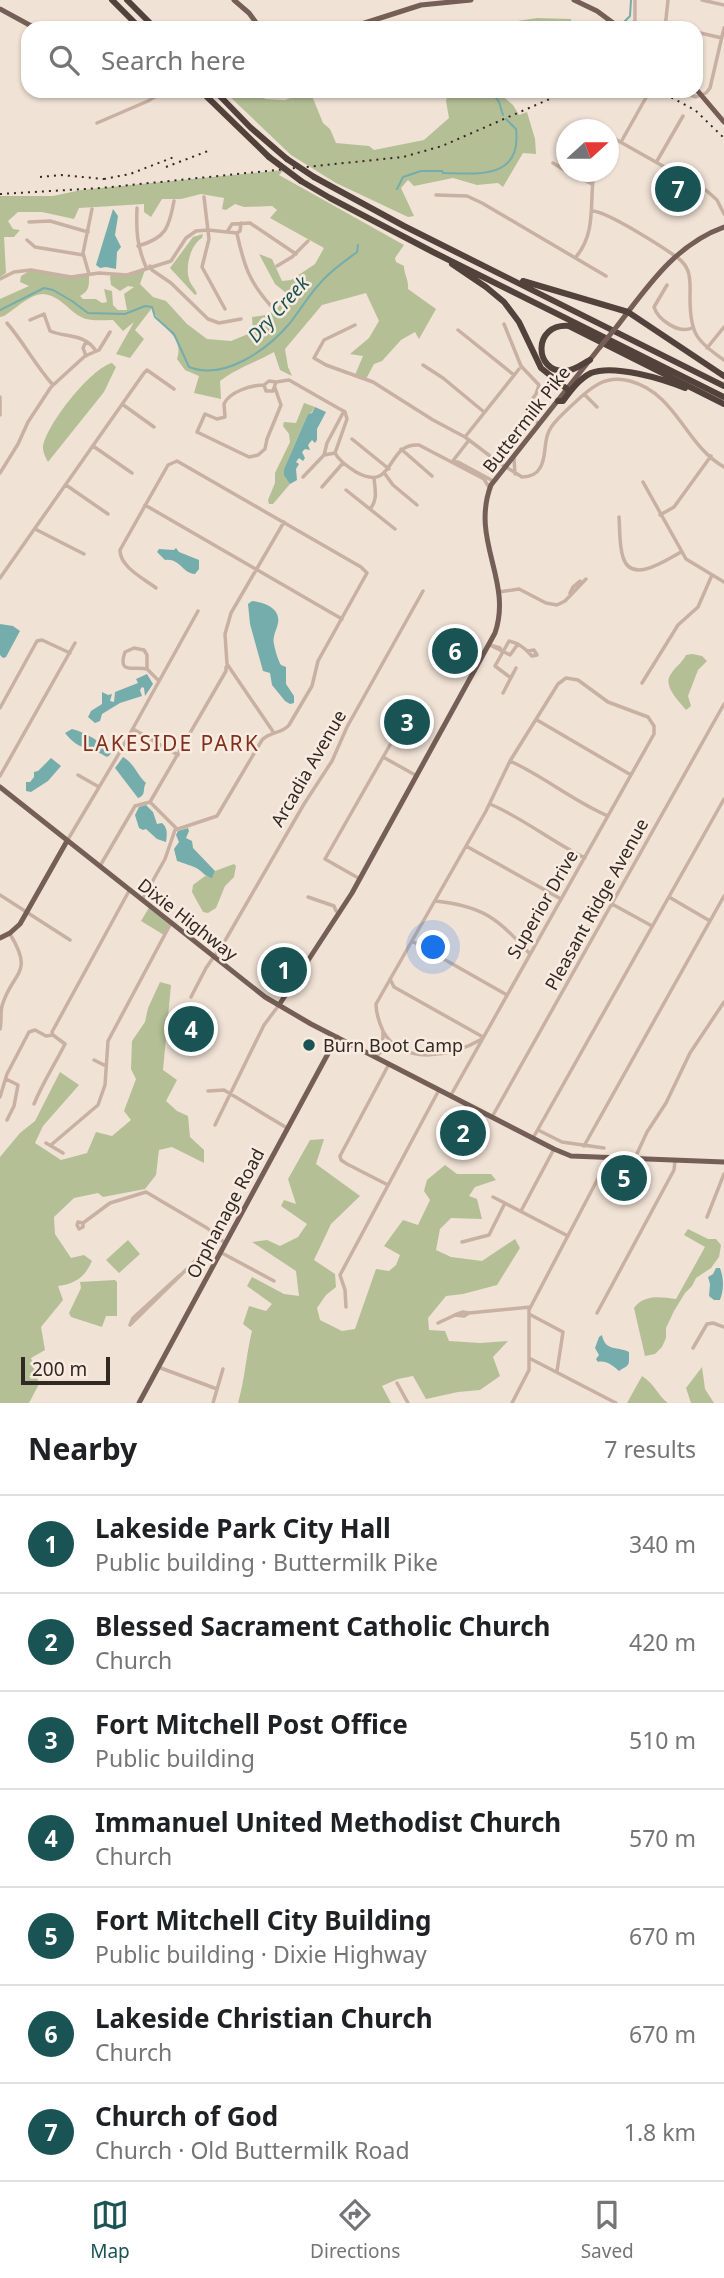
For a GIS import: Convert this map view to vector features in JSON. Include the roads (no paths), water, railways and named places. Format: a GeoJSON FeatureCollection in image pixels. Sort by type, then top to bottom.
{"type":"FeatureCollection","features":[{"type":"Feature","properties":{"kind":"highway"},"geometry":{"type":"LineString","coordinates":[[112,0],[133,21]]}},
{"type":"Feature","properties":{"kind":"highway"},"geometry":{"type":"LineString","coordinates":[[127,0],[148,21]]}},
{"type":"Feature","properties":{"kind":"highway"},"geometry":{"type":"LineString","coordinates":[[208,98],[268,158],[330,198],[724,397]]}},
{"type":"Feature","properties":{"kind":"highway"},"geometry":{"type":"LineString","coordinates":[[222,98],[287,159],[314,177],[393,220],[724,386]]}},
{"type":"Feature","properties":{"kind":"highway"},"geometry":{"type":"LineString","coordinates":[[433,251],[504,302],[519,322],[541,368],[566,389]]}},
{"type":"Feature","properties":{"kind":"highway"},"geometry":{"type":"LineString","coordinates":[[504,275],[628,312],[724,376]]}},
{"type":"Feature","properties":{"kind":"highway"},"geometry":{"type":"LineString","coordinates":[[590,360],[569,371],[556,370],[546,363],[542,354],[544,336],[556,327],[569,326],[724,405]]}},
{"type":"Feature","properties":{"kind":"highway"},"geometry":{"type":"LineString","coordinates":[[558,401],[563,401],[592,373],[609,370],[671,383],[724,405]]}},
{"type":"Feature","properties":{"kind":"main road"},"geometry":{"type":"LineString","coordinates":[[234,0],[255,21]]}},
{"type":"Feature","properties":{"kind":"main road"},"geometry":{"type":"LineString","coordinates":[[371,21],[421,5],[471,0]]}},
{"type":"Feature","properties":{"kind":"main road"},"geometry":{"type":"LineString","coordinates":[[574,0],[597,10],[611,21]]}},
{"type":"Feature","properties":{"kind":"main road"},"geometry":{"type":"LineString","coordinates":[[0,9],[22,21]]}},
{"type":"Feature","properties":{"kind":"main road"},"geometry":{"type":"LineString","coordinates":[[703,96],[724,122]]}},
{"type":"Feature","properties":{"kind":"main road","name":"Buttermilk Pike"},"geometry":{"type":"LineString","coordinates":[[279,1005],[360,879],[490,645],[499,622],[499,592],[484,530],[484,508],[493,481],[674,256],[697,239],[724,227]]}},
{"type":"Feature","properties":{"kind":"main road","name":"Dixie Highway"},"geometry":{"type":"LineString","coordinates":[[0,787],[259,993],[450,1096],[571,1156],[724,1162]]}},
{"type":"Feature","properties":{"kind":"main road"},"geometry":{"type":"LineString","coordinates":[[0,938],[20,924],[67,841]]}},
{"type":"Feature","properties":{"kind":"main road","name":"Orphanage Road"},"geometry":{"type":"LineString","coordinates":[[139,1403],[337,1037]]}},
{"type":"Feature","properties":{"kind":"street"},"geometry":{"type":"LineString","coordinates":[[634,21],[635,0]]}},
{"type":"Feature","properties":{"kind":"street"},"geometry":{"type":"LineString","coordinates":[[666,21],[668,0]]}},
{"type":"Feature","properties":{"kind":"street"},"geometry":{"type":"LineString","coordinates":[[702,0],[724,5]]}},
{"type":"Feature","properties":{"kind":"street"},"geometry":{"type":"LineString","coordinates":[[703,94],[711,86],[722,52],[724,28]]}},
{"type":"Feature","properties":{"kind":"street"},"geometry":{"type":"LineString","coordinates":[[703,34],[722,38]]}},
{"type":"Feature","properties":{"kind":"street"},"geometry":{"type":"LineString","coordinates":[[97,123],[153,98]]}},
{"type":"Feature","properties":{"kind":"street"},"geometry":{"type":"LineString","coordinates":[[646,98],[621,142],[715,197],[724,214]]}},
{"type":"Feature","properties":{"kind":"street"},"geometry":{"type":"LineString","coordinates":[[657,161],[682,116]]}},
{"type":"Feature","properties":{"kind":"street"},"geometry":{"type":"LineString","coordinates":[[576,257],[587,237],[592,211],[592,184],[588,182]]}},
{"type":"Feature","properties":{"kind":"street"},"geometry":{"type":"LineString","coordinates":[[678,210],[694,183]]}},
{"type":"Feature","properties":{"kind":"street"},"geometry":{"type":"LineString","coordinates":[[436,195],[470,197],[607,276]]}},
{"type":"Feature","properties":{"kind":"street"},"geometry":{"type":"LineString","coordinates":[[204,197],[209,243],[202,267],[225,309]]}},
{"type":"Feature","properties":{"kind":"street"},"geometry":{"type":"LineString","coordinates":[[138,246],[163,234],[170,222],[174,201]]}},
{"type":"Feature","properties":{"kind":"street"},"geometry":{"type":"LineString","coordinates":[[137,208],[138,246],[148,267],[170,283],[208,319],[219,323],[241,319]]}},
{"type":"Feature","properties":{"kind":"street"},"geometry":{"type":"LineString","coordinates":[[89,274],[83,255],[92,209]]}},
{"type":"Feature","properties":{"kind":"street"},"geometry":{"type":"LineString","coordinates":[[592,211],[606,215],[682,261],[689,275],[692,328],[699,342],[724,360]]}},
{"type":"Feature","properties":{"kind":"street"},"geometry":{"type":"LineString","coordinates":[[29,222],[50,220],[88,232]]}},
{"type":"Feature","properties":{"kind":"street"},"geometry":{"type":"LineString","coordinates":[[241,223],[237,233],[244,265],[256,289],[271,306]]}},
{"type":"Feature","properties":{"kind":"street"},"geometry":{"type":"LineString","coordinates":[[227,232],[232,224],[253,225],[296,254]]}},
{"type":"Feature","properties":{"kind":"street"},"geometry":{"type":"LineString","coordinates":[[0,279],[14,272],[31,270],[71,277],[108,272],[127,275],[171,261],[189,235],[196,230],[237,233]]}},
{"type":"Feature","properties":{"kind":"street"},"geometry":{"type":"LineString","coordinates":[[27,240],[35,247],[83,255]]}},
{"type":"Feature","properties":{"kind":"street"},"geometry":{"type":"LineString","coordinates":[[277,265],[296,254],[308,241]]}},
{"type":"Feature","properties":{"kind":"street"},"geometry":{"type":"LineString","coordinates":[[667,285],[654,307],[659,316],[680,330],[692,328]]}},
{"type":"Feature","properties":{"kind":"street"},"geometry":{"type":"LineString","coordinates":[[30,320],[44,314],[51,332],[73,335],[96,351]]}},
{"type":"Feature","properties":{"kind":"street"},"geometry":{"type":"LineString","coordinates":[[7,323],[27,346],[37,367],[53,386]]}},
{"type":"Feature","properties":{"kind":"street"},"geometry":{"type":"LineString","coordinates":[[504,324],[522,367],[536,379],[536,394],[525,409],[539,424]]}},
{"type":"Feature","properties":{"kind":"street"},"geometry":{"type":"LineString","coordinates":[[355,325],[324,340],[314,358],[373,382],[467,438],[515,474],[526,477],[537,472],[542,464],[545,441],[550,429],[584,394],[598,383],[609,379],[626,380],[648,387],[661,397],[710,456],[724,467]]}},
{"type":"Feature","properties":{"kind":"street"},"geometry":{"type":"LineString","coordinates":[[707,348],[724,327]]}},
{"type":"Feature","properties":{"kind":"street"},"geometry":{"type":"LineString","coordinates":[[458,330],[514,375]]}},
{"type":"Feature","properties":{"kind":"street"},"geometry":{"type":"LineString","coordinates":[[0,473],[28,422],[53,386],[86,356],[102,347],[110,332]]}},
{"type":"Feature","properties":{"kind":"street"},"geometry":{"type":"LineString","coordinates":[[86,342],[83,348],[86,356]]}},
{"type":"Feature","properties":{"kind":"street"},"geometry":{"type":"LineString","coordinates":[[423,365],[484,412]]}},
{"type":"Feature","properties":{"kind":"street"},"geometry":{"type":"LineString","coordinates":[[452,462],[484,412],[519,369]]}},
{"type":"Feature","properties":{"kind":"street"},"geometry":{"type":"LineString","coordinates":[[0,578],[147,370],[174,389]]}},
{"type":"Feature","properties":{"kind":"street"},"geometry":{"type":"LineString","coordinates":[[276,383],[281,405],[265,449],[258,455],[249,457],[198,434],[197,430],[205,414],[217,419],[225,417],[224,404],[229,397],[264,385],[269,380],[276,383],[289,380],[344,411],[347,419],[335,453]]}},
{"type":"Feature","properties":{"kind":"street"},"geometry":{"type":"LineString","coordinates":[[264,385],[269,392],[275,388]]}},
{"type":"Feature","properties":{"kind":"street"},"geometry":{"type":"LineString","coordinates":[[584,394],[597,407]]}},
{"type":"Feature","properties":{"kind":"street"},"geometry":{"type":"LineString","coordinates":[[0,397],[0,415]]}},
{"type":"Feature","properties":{"kind":"street"},"geometry":{"type":"LineString","coordinates":[[122,404],[154,427]]}},
{"type":"Feature","properties":{"kind":"street"},"geometry":{"type":"LineString","coordinates":[[303,477],[324,455],[327,443],[344,411]]}},
{"type":"Feature","properties":{"kind":"street"},"geometry":{"type":"LineString","coordinates":[[352,439],[387,471],[393,485],[417,505]]}},
{"type":"Feature","properties":{"kind":"street"},"geometry":{"type":"LineString","coordinates":[[335,453],[356,472],[374,478],[387,471],[401,449],[419,445],[484,479],[489,489]]}},
{"type":"Feature","properties":{"kind":"street"},"geometry":{"type":"LineString","coordinates":[[93,446],[132,473]]}},
{"type":"Feature","properties":{"kind":"street"},"geometry":{"type":"LineString","coordinates":[[401,449],[432,476]]}},
{"type":"Feature","properties":{"kind":"street"},"geometry":{"type":"LineString","coordinates":[[324,455],[335,453]]}},
{"type":"Feature","properties":{"kind":"street"},"geometry":{"type":"LineString","coordinates":[[514,454],[515,474]]}},
{"type":"Feature","properties":{"kind":"street"},"geometry":{"type":"LineString","coordinates":[[660,515],[674,507],[710,456]]}},
{"type":"Feature","properties":{"kind":"street"},"geometry":{"type":"LineString","coordinates":[[156,588],[123,562],[120,556],[121,547],[168,465],[174,462],[179,462],[284,522],[366,571],[367,576],[318,661],[312,686],[289,725],[282,731],[268,734],[262,740],[219,814],[207,821],[177,829]]}},
{"type":"Feature","properties":{"kind":"street"},"geometry":{"type":"LineString","coordinates":[[452,462],[458,462],[493,481]]}},
{"type":"Feature","properties":{"kind":"street"},"geometry":{"type":"LineString","coordinates":[[323,487],[343,463]]}},
{"type":"Feature","properties":{"kind":"street"},"geometry":{"type":"LineString","coordinates":[[370,509],[374,503],[374,478]]}},
{"type":"Feature","properties":{"kind":"street"},"geometry":{"type":"LineString","coordinates":[[643,482],[689,562],[724,582]]}},
{"type":"Feature","properties":{"kind":"street"},"geometry":{"type":"LineString","coordinates":[[66,485],[108,514]]}},
{"type":"Feature","properties":{"kind":"street"},"geometry":{"type":"LineString","coordinates":[[346,490],[395,529]]}},
{"type":"Feature","properties":{"kind":"street"},"geometry":{"type":"LineString","coordinates":[[145,505],[342,619]]}},
{"type":"Feature","properties":{"kind":"street"},"geometry":{"type":"LineString","coordinates":[[619,517],[622,556],[630,567],[648,570],[681,552]]}},
{"type":"Feature","properties":{"kind":"street"},"geometry":{"type":"LineString","coordinates":[[99,866],[135,806],[150,802],[226,671],[226,625],[284,522]]}},
{"type":"Feature","properties":{"kind":"street"},"geometry":{"type":"LineString","coordinates":[[35,529],[84,554]]}},
{"type":"Feature","properties":{"kind":"street"},"geometry":{"type":"LineString","coordinates":[[642,682],[678,625],[698,607],[712,575]]}},
{"type":"Feature","properties":{"kind":"street"},"geometry":{"type":"LineString","coordinates":[[499,592],[519,589],[553,605],[561,604],[586,579],[576,583],[569,595]]}},
{"type":"Feature","properties":{"kind":"street","name":"Arcadia Avenue"},"geometry":{"type":"LineString","coordinates":[[191,996],[303,804],[332,761],[423,592]]}},
{"type":"Feature","properties":{"kind":"street"},"geometry":{"type":"LineString","coordinates":[[67,841],[198,611]]}},
{"type":"Feature","properties":{"kind":"street"},"geometry":{"type":"LineString","coordinates":[[0,708],[37,641],[42,640],[70,653]]}},
{"type":"Feature","properties":{"kind":"street"},"geometry":{"type":"LineString","coordinates":[[511,678],[495,666],[502,652],[509,641],[528,650]]}},
{"type":"Feature","properties":{"kind":"street"},"geometry":{"type":"LineString","coordinates":[[0,776],[75,643]]}},
{"type":"Feature","properties":{"kind":"street"},"geometry":{"type":"LineString","coordinates":[[490,645],[512,654],[518,644]]}},
{"type":"Feature","properties":{"kind":"street"},"geometry":{"type":"LineString","coordinates":[[147,669],[128,669],[123,661],[125,652],[134,648],[144,650],[147,655],[147,669],[159,681]]}},
{"type":"Feature","properties":{"kind":"street"},"geometry":{"type":"LineString","coordinates":[[227,664],[274,733]]}},
{"type":"Feature","properties":{"kind":"street"},"geometry":{"type":"LineString","coordinates":[[503,692],[516,668]]}},
{"type":"Feature","properties":{"kind":"street","name":"Superior Drive"},"geometry":{"type":"LineString","coordinates":[[450,1096],[654,734],[654,726],[648,717],[612,705],[578,680],[566,678],[558,684],[537,720]]}},
{"type":"Feature","properties":{"kind":"street","name":"Pleasant Ridge Avenue"},"geometry":{"type":"LineString","coordinates":[[492,1117],[724,704]]}},
{"type":"Feature","properties":{"kind":"street"},"geometry":{"type":"LineString","coordinates":[[375,1057],[383,1038],[376,1008],[385,989],[466,846],[510,761],[537,720],[631,775]]}},
{"type":"Feature","properties":{"kind":"street"},"geometry":{"type":"LineString","coordinates":[[132,729],[178,755]]}},
{"type":"Feature","properties":{"kind":"street"},"geometry":{"type":"LineString","coordinates":[[360,879],[325,859],[390,745]]}},
{"type":"Feature","properties":{"kind":"street"},"geometry":{"type":"LineString","coordinates":[[383,757],[417,776]]}},
{"type":"Feature","properties":{"kind":"street"},"geometry":{"type":"LineString","coordinates":[[510,761],[608,816]]}},
{"type":"Feature","properties":{"kind":"street"},"geometry":{"type":"LineString","coordinates":[[78,775],[99,787]]}},
{"type":"Feature","properties":{"kind":"street"},"geometry":{"type":"LineString","coordinates":[[533,1138],[724,799]]}},
{"type":"Feature","properties":{"kind":"street"},"geometry":{"type":"LineString","coordinates":[[150,802],[177,829]]}},
{"type":"Feature","properties":{"kind":"street"},"geometry":{"type":"LineString","coordinates":[[489,804],[517,817],[559,845],[585,858]]}},
{"type":"Feature","properties":{"kind":"street"},"geometry":{"type":"LineString","coordinates":[[142,900],[165,859],[177,829]]}},
{"type":"Feature","properties":{"kind":"street"},"geometry":{"type":"LineString","coordinates":[[466,846],[561,900]]}},
{"type":"Feature","properties":{"kind":"street"},"geometry":{"type":"LineString","coordinates":[[53,1035],[52,1032],[129,891]]}},
{"type":"Feature","properties":{"kind":"street"},"geometry":{"type":"LineString","coordinates":[[0,895],[70,940]]}},
{"type":"Feature","properties":{"kind":"street"},"geometry":{"type":"LineString","coordinates":[[584,1146],[724,896]]}},
{"type":"Feature","properties":{"kind":"street"},"geometry":{"type":"LineString","coordinates":[[308,897],[334,906],[338,912]]}},
{"type":"Feature","properties":{"kind":"street"},"geometry":{"type":"LineString","coordinates":[[669,897],[710,921]]}},
{"type":"Feature","properties":{"kind":"street"},"geometry":{"type":"LineString","coordinates":[[435,901],[466,906],[489,915],[509,931],[530,954]]}},
{"type":"Feature","properties":{"kind":"street"},"geometry":{"type":"LineString","coordinates":[[612,904],[652,926]]}},
{"type":"Feature","properties":{"kind":"street"},"geometry":{"type":"LineString","coordinates":[[63,1153],[48,1144],[98,1105],[106,1085],[108,1041],[171,923]]}},
{"type":"Feature","properties":{"kind":"street"},"geometry":{"type":"LineString","coordinates":[[0,1029],[2,1007],[22,967],[21,954],[10,933]]}},
{"type":"Feature","properties":{"kind":"street"},"geometry":{"type":"LineString","coordinates":[[411,941],[507,995]]}},
{"type":"Feature","properties":{"kind":"street"},"geometry":{"type":"LineString","coordinates":[[382,1029],[397,1046],[412,1053],[433,1054],[468,1047],[483,1038],[394,987],[390,979]]}},
{"type":"Feature","properties":{"kind":"street"},"geometry":{"type":"LineString","coordinates":[[385,989],[394,987]]}},
{"type":"Feature","properties":{"kind":"street"},"geometry":{"type":"LineString","coordinates":[[634,1160],[647,1132],[673,1090],[694,1045],[724,1002]]}},
{"type":"Feature","properties":{"kind":"street"},"geometry":{"type":"LineString","coordinates":[[215,1125],[264,1026],[279,1005]]}},
{"type":"Feature","properties":{"kind":"street"},"geometry":{"type":"LineString","coordinates":[[0,1097],[29,1032],[35,1030],[46,1036],[53,1035],[65,1044],[55,1065],[48,1072],[34,1104]]}},
{"type":"Feature","properties":{"kind":"street"},"geometry":{"type":"LineString","coordinates":[[375,1057],[385,1049],[397,1046]]}},
{"type":"Feature","properties":{"kind":"street"},"geometry":{"type":"LineString","coordinates":[[94,1060],[106,1066]]}},
{"type":"Feature","properties":{"kind":"street"},"geometry":{"type":"LineString","coordinates":[[388,1185],[346,1164],[340,1156],[389,1064]]}},
{"type":"Feature","properties":{"kind":"street"},"geometry":{"type":"LineString","coordinates":[[6,1079],[18,1085],[14,1106],[7,1120]]}},
{"type":"Feature","properties":{"kind":"street"},"geometry":{"type":"LineString","coordinates":[[208,1090],[222,1089],[287,1128]]}},
{"type":"Feature","properties":{"kind":"street"},"geometry":{"type":"LineString","coordinates":[[346,1307],[345,1290],[340,1275],[439,1090]]}},
{"type":"Feature","properties":{"kind":"street"},"geometry":{"type":"LineString","coordinates":[[538,1130],[559,1141],[604,1148]]}},
{"type":"Feature","properties":{"kind":"street"},"geometry":{"type":"LineString","coordinates":[[521,1211],[554,1149]]}},
{"type":"Feature","properties":{"kind":"street"},"geometry":{"type":"LineString","coordinates":[[512,1403],[528,1373],[530,1307],[606,1159]]}},
{"type":"Feature","properties":{"kind":"street"},"geometry":{"type":"LineString","coordinates":[[597,1313],[674,1170],[676,1161]]}},
{"type":"Feature","properties":{"kind":"street"},"geometry":{"type":"LineString","coordinates":[[707,1217],[724,1174]]}},
{"type":"Feature","properties":{"kind":"street"},"geometry":{"type":"LineString","coordinates":[[83,1223],[110,1203],[146,1192],[206,1228],[225,1243]]}},
{"type":"Feature","properties":{"kind":"street"},"geometry":{"type":"LineString","coordinates":[[494,1197],[568,1236]]}},
{"type":"Feature","properties":{"kind":"street"},"geometry":{"type":"LineString","coordinates":[[462,1242],[489,1235],[505,1203]]}},
{"type":"Feature","properties":{"kind":"street"},"geometry":{"type":"LineString","coordinates":[[181,1274],[133,1318],[130,1325],[198,1258],[214,1235]]}},
{"type":"Feature","properties":{"kind":"street"},"geometry":{"type":"LineString","coordinates":[[220,1252],[274,1281]]}},
{"type":"Feature","properties":{"kind":"street"},"geometry":{"type":"LineString","coordinates":[[438,1322],[463,1312],[530,1307]]}},
{"type":"Feature","properties":{"kind":"street"},"geometry":{"type":"LineString","coordinates":[[528,1313],[563,1332],[557,1371]]}},
{"type":"Feature","properties":{"kind":"street"},"geometry":{"type":"LineString","coordinates":[[694,1348],[705,1326],[713,1323],[724,1327]]}},
{"type":"Feature","properties":{"kind":"street"},"geometry":{"type":"LineString","coordinates":[[529,1357],[616,1403]]}},
{"type":"Feature","properties":{"kind":"street"},"geometry":{"type":"LineString","coordinates":[[158,1367],[217,1389]]}},
{"type":"Feature","properties":{"kind":"street"},"geometry":{"type":"LineString","coordinates":[[213,1403],[223,1369]]}},
{"type":"Feature","properties":{"kind":"street"},"geometry":{"type":"LineString","coordinates":[[397,1383],[408,1403]]}},
{"type":"Feature","properties":{"kind":"water"},"geometry":{"type":"Polygon","coordinates":[[[113,209],[118,216],[115,235],[121,247],[117,252],[116,269],[100,268],[96,265],[113,209]]]}},
{"type":"Feature","properties":{"kind":"water"},"geometry":{"type":"Polygon","coordinates":[[[315,407],[326,412],[317,429],[317,440],[315,443],[312,440],[308,445],[310,450],[305,449],[302,452],[305,458],[303,461],[299,458],[296,462],[299,464],[296,469],[297,480],[290,484],[284,475],[284,469],[308,414],[312,413],[315,407]]]}},
{"type":"Feature","properties":{"kind":"water"},"geometry":{"type":"Polygon","coordinates":[[[176,548],[179,552],[199,560],[199,569],[195,574],[187,572],[174,561],[165,560],[157,552],[159,549],[176,548]]]}},
{"type":"Feature","properties":{"kind":"water"},"geometry":{"type":"Polygon","coordinates":[[[252,601],[266,604],[277,613],[274,646],[281,665],[286,667],[286,684],[294,696],[294,703],[285,701],[272,685],[270,673],[263,671],[250,624],[248,604],[252,601]]]}},
{"type":"Feature","properties":{"kind":"water"},"geometry":{"type":"Polygon","coordinates":[[[0,624],[13,626],[20,631],[3,658],[0,655],[0,624]]]}},
{"type":"Feature","properties":{"kind":"water"},"geometry":{"type":"Polygon","coordinates":[[[147,674],[153,684],[145,696],[142,687],[142,696],[120,703],[102,714],[100,721],[95,723],[88,717],[91,711],[102,704],[102,692],[112,694],[110,701],[114,702],[115,692],[138,683],[136,679],[147,674]]]}},
{"type":"Feature","properties":{"kind":"water"},"geometry":{"type":"Polygon","coordinates":[[[72,729],[98,741],[111,752],[110,755],[107,757],[75,743],[65,733],[72,729]]]}},
{"type":"Feature","properties":{"kind":"water"},"geometry":{"type":"Polygon","coordinates":[[[123,757],[146,783],[141,797],[138,798],[115,768],[123,757]]]}},
{"type":"Feature","properties":{"kind":"water"},"geometry":{"type":"Polygon","coordinates":[[[51,758],[61,766],[48,781],[31,792],[26,791],[26,782],[30,782],[34,772],[51,758]]]}},
{"type":"Feature","properties":{"kind":"water"},"geometry":{"type":"Polygon","coordinates":[[[146,805],[153,812],[157,824],[162,823],[165,827],[166,842],[157,839],[146,829],[139,828],[135,815],[139,807],[146,805]]]}},
{"type":"Feature","properties":{"kind":"water"},"geometry":{"type":"Polygon","coordinates":[[[188,828],[186,838],[192,841],[193,848],[215,871],[212,878],[177,861],[174,849],[179,842],[176,835],[178,831],[188,828]]]}},
{"type":"Feature","properties":{"kind":"water"},"geometry":{"type":"Polygon","coordinates":[[[716,1268],[720,1268],[723,1280],[720,1300],[709,1296],[708,1277],[716,1268]]]}},
{"type":"Feature","properties":{"kind":"water"},"geometry":{"type":"Polygon","coordinates":[[[602,1335],[609,1346],[629,1352],[628,1364],[619,1371],[596,1359],[599,1355],[595,1348],[602,1335]]]}},
{"type":"Feature","properties":{"kind":"waterway","name":"Dry Creek"},"geometry":{"type":"LineString","coordinates":[[625,21],[630,16],[631,0]]}},
{"type":"Feature","properties":{"kind":"waterway","name":"Dry Creek"},"geometry":{"type":"LineString","coordinates":[[496,98],[503,115]]}},
{"type":"Feature","properties":{"kind":"waterway","name":"Dry Creek"},"geometry":{"type":"LineString","coordinates":[[397,189],[403,177],[421,171],[484,173],[505,165],[512,157],[516,145],[516,129],[506,119]]}},
{"type":"Feature","properties":{"kind":"waterway","name":"Dry Creek"},"geometry":{"type":"LineString","coordinates":[[0,310],[44,288],[53,290],[88,313],[125,314],[145,306],[152,307],[155,317],[174,334],[189,367],[217,370],[245,360],[270,343],[290,323],[323,280],[357,252],[358,245]]}},
{"type":"Feature","properties":{"kind":"railway"},"geometry":{"type":"LineString","coordinates":[[0,194],[101,188],[403,157],[442,146],[552,98]]}},
{"type":"Feature","properties":{"kind":"railway"},"geometry":{"type":"LineString","coordinates":[[672,98],[695,110],[724,138]]}},
{"type":"Feature","properties":{"kind":"railway"},"geometry":{"type":"LineString","coordinates":[[166,167],[208,151]]}},
{"type":"Feature","properties":{"kind":"railway"},"geometry":{"type":"LineString","coordinates":[[104,179],[130,174],[174,157]]}},
{"type":"Feature","properties":{"kind":"railway"},"geometry":{"type":"LineString","coordinates":[[40,177],[61,175],[104,179]]}},
{"type":"Feature","properties":{"kind":"place","name":"Church of God"},"geometry":{"type":"Point","coordinates":[678,189]}},
{"type":"Feature","properties":{"kind":"place","name":"Lakeside Christian Church"},"geometry":{"type":"Point","coordinates":[455,651]}},
{"type":"Feature","properties":{"kind":"place","name":"Fort Mitchell Post Office"},"geometry":{"type":"Point","coordinates":[407,722]}},
{"type":"Feature","properties":{"kind":"place","name":"Lakeside Park City Hall"},"geometry":{"type":"Point","coordinates":[284,970]}},
{"type":"Feature","properties":{"kind":"place","name":"Immanuel United Methodist Church"},"geometry":{"type":"Point","coordinates":[191,1029]}},
{"type":"Feature","properties":{"kind":"place","name":"Burn Boot Camp"},"geometry":{"type":"Point","coordinates":[309,1045]}},
{"type":"Feature","properties":{"kind":"place","name":"Blessed Sacrament Catholic Church"},"geometry":{"type":"Point","coordinates":[463,1133]}},
{"type":"Feature","properties":{"kind":"place","name":"Fort Mitchell City Building"},"geometry":{"type":"Point","coordinates":[624,1178]}},
{"type":"Feature","properties":{"kind":"district","name":"LAKESIDE PARK"},"geometry":{"type":"Point","coordinates":[171,743]}}]}
